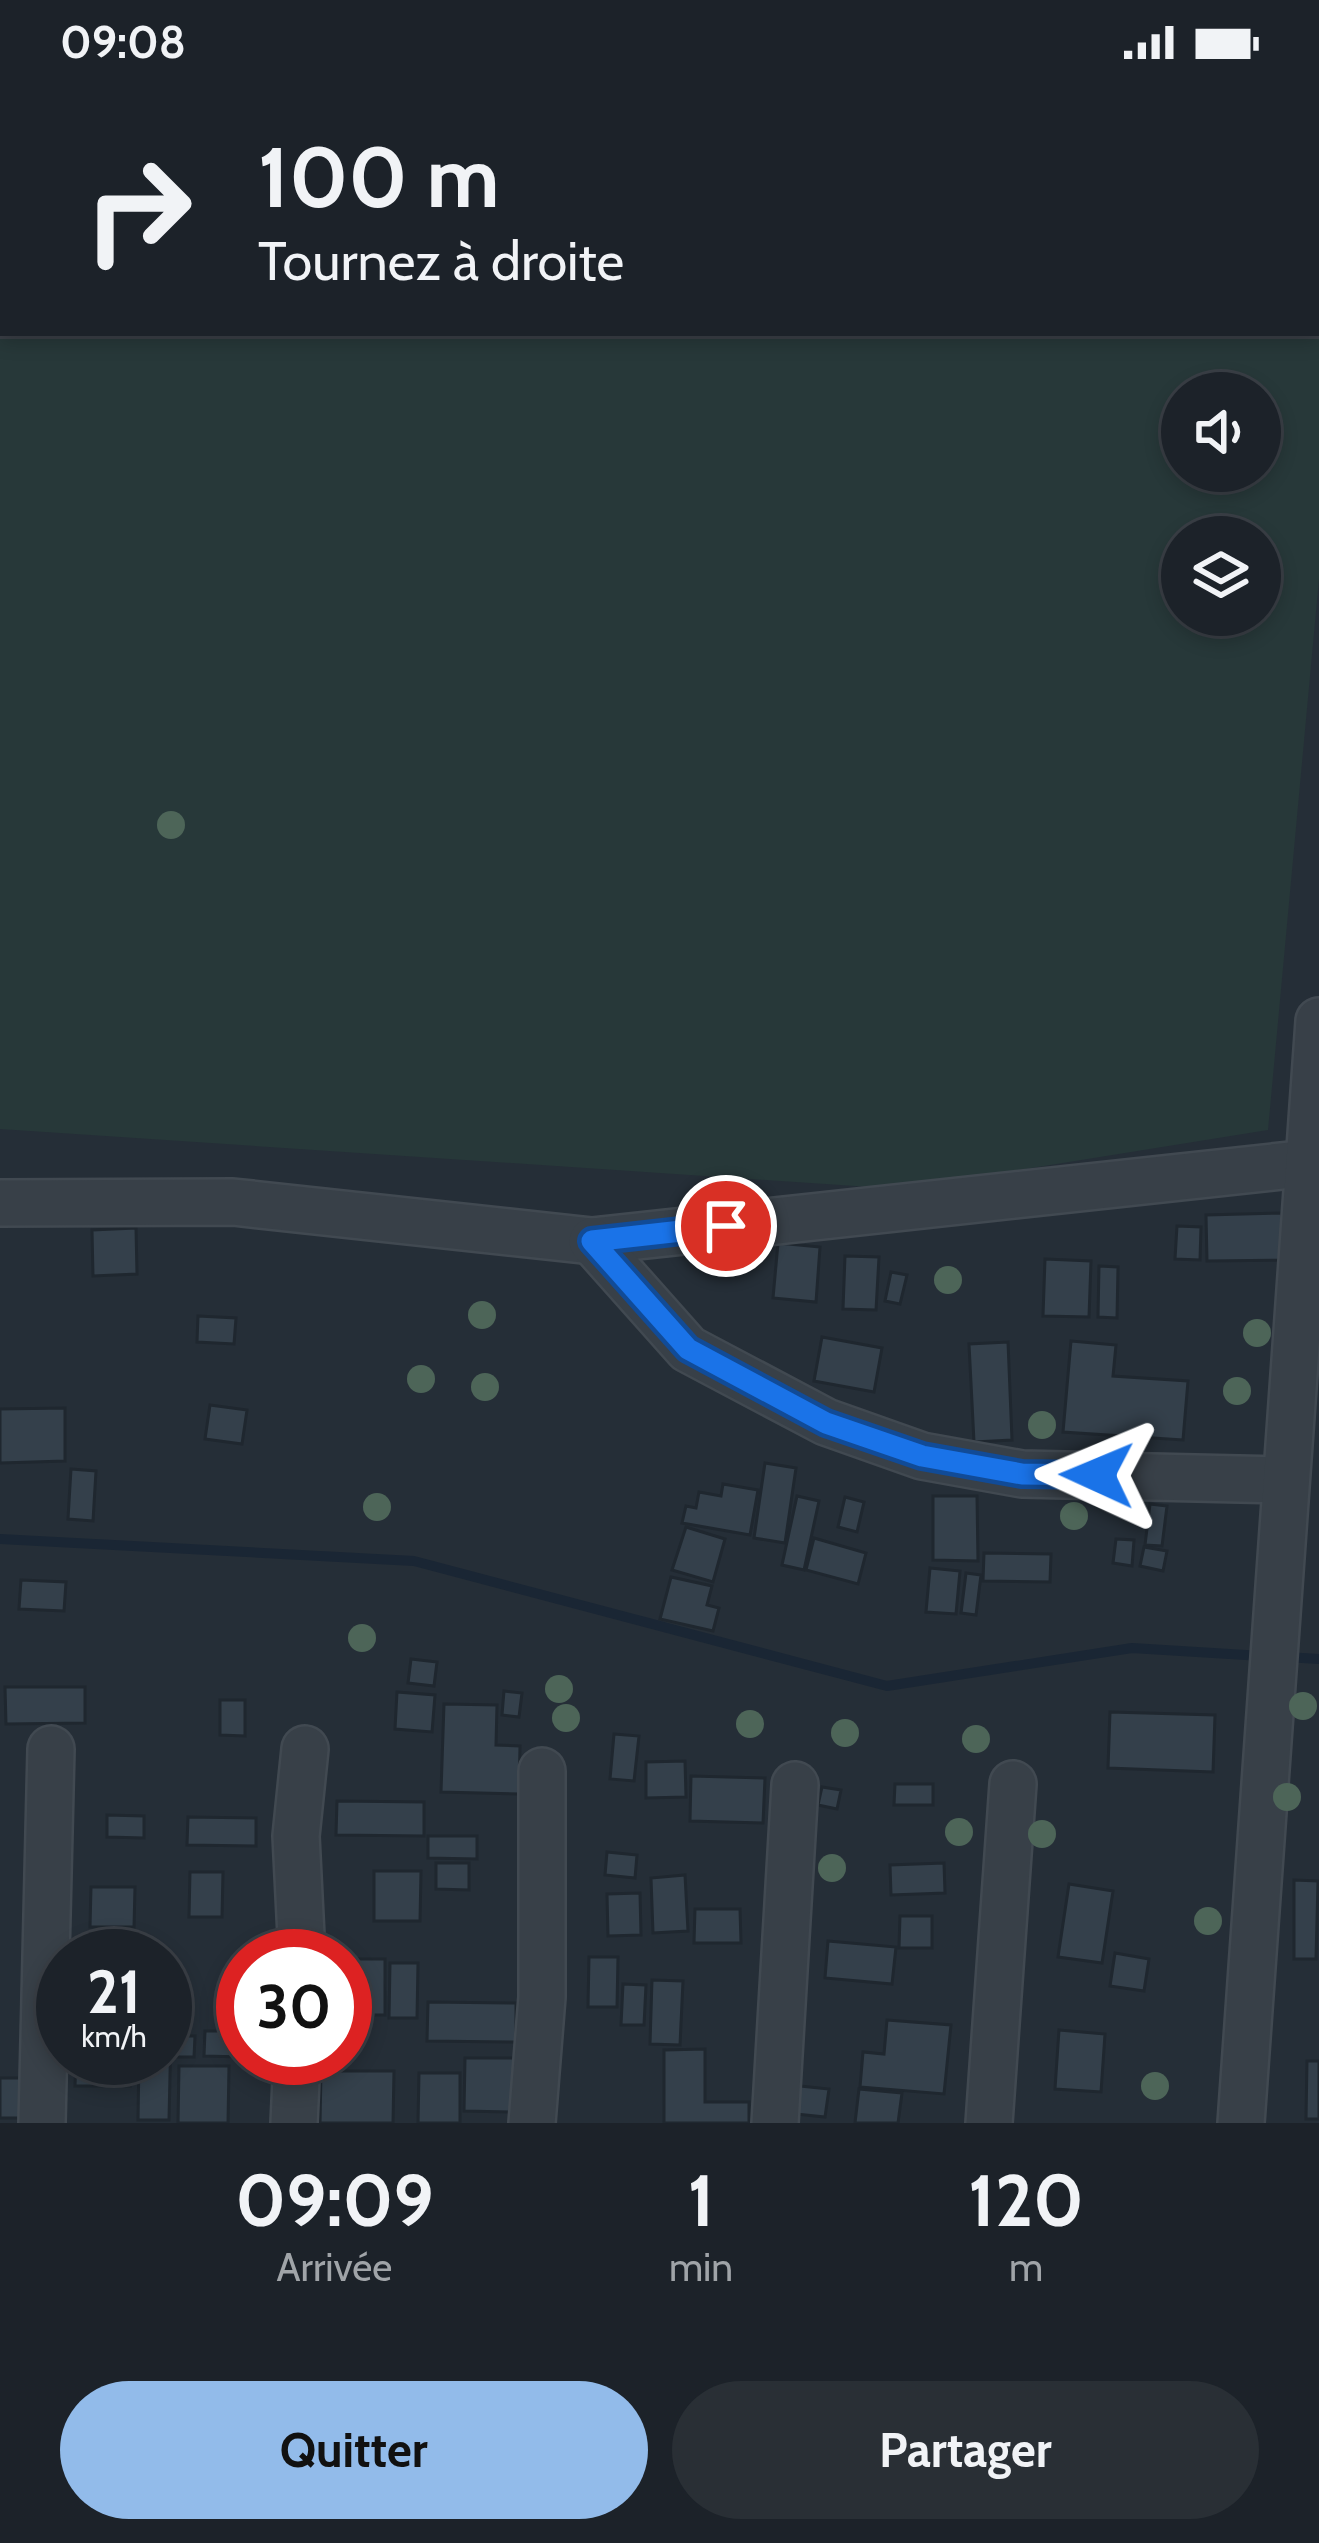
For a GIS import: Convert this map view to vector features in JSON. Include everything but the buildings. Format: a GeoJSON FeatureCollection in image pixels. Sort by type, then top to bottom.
{"type":"FeatureCollection","features":[{"type":"Feature","properties":{"kind":"street"},"geometry":{"type":"LineString","coordinates":[[1242,2123],[1319,1021]]}},
{"type":"Feature","properties":{"kind":"street"},"geometry":{"type":"LineString","coordinates":[[0,1203],[232,1202],[592,1241],[1309,1163]]}},
{"type":"Feature","properties":{"kind":"street"},"geometry":{"type":"LineString","coordinates":[[592,1241],[688,1349],[826,1423],[922,1456],[1022,1474],[1286,1480]]}},
{"type":"Feature","properties":{"kind":"street"},"geometry":{"type":"LineString","coordinates":[[42,2123],[50,1749]]}},
{"type":"Feature","properties":{"kind":"street"},"geometry":{"type":"LineString","coordinates":[[301,1929],[296,1836],[305,1749]]}},
{"type":"Feature","properties":{"kind":"street"},"geometry":{"type":"LineString","coordinates":[[532,2123],[542,1997],[542,1771]]}},
{"type":"Feature","properties":{"kind":"street"},"geometry":{"type":"LineString","coordinates":[[989,2123],[1013,1784]]}},
{"type":"Feature","properties":{"kind":"street"},"geometry":{"type":"LineString","coordinates":[[775,2123],[795,1785]]}},
{"type":"Feature","properties":{"kind":"street"},"geometry":{"type":"LineString","coordinates":[[294,2123],[296,2085]]}},
{"type":"Feature","properties":{"kind":"shaded area"},"geometry":{"type":"Polygon","coordinates":[[[0,336],[1319,336],[1319,579],[1268,1130],[900,1189],[0,1129],[0,336]]]}},
{"type":"Feature","properties":{"kind":"waterway"},"geometry":{"type":"LineString","coordinates":[[0,1539],[414,1561],[887,1686],[1132,1648],[1262,1656]]}},
{"type":"Feature","properties":{"kind":"waterway"},"geometry":{"type":"LineString","coordinates":[[1286,1657],[1319,1659]]}},
{"type":"Feature","properties":{"kind":"route"},"geometry":{"type":"LineString","coordinates":[[726,1226],[592,1241],[688,1349],[826,1423],[922,1456],[1022,1474],[1097,1475]]}}]}
